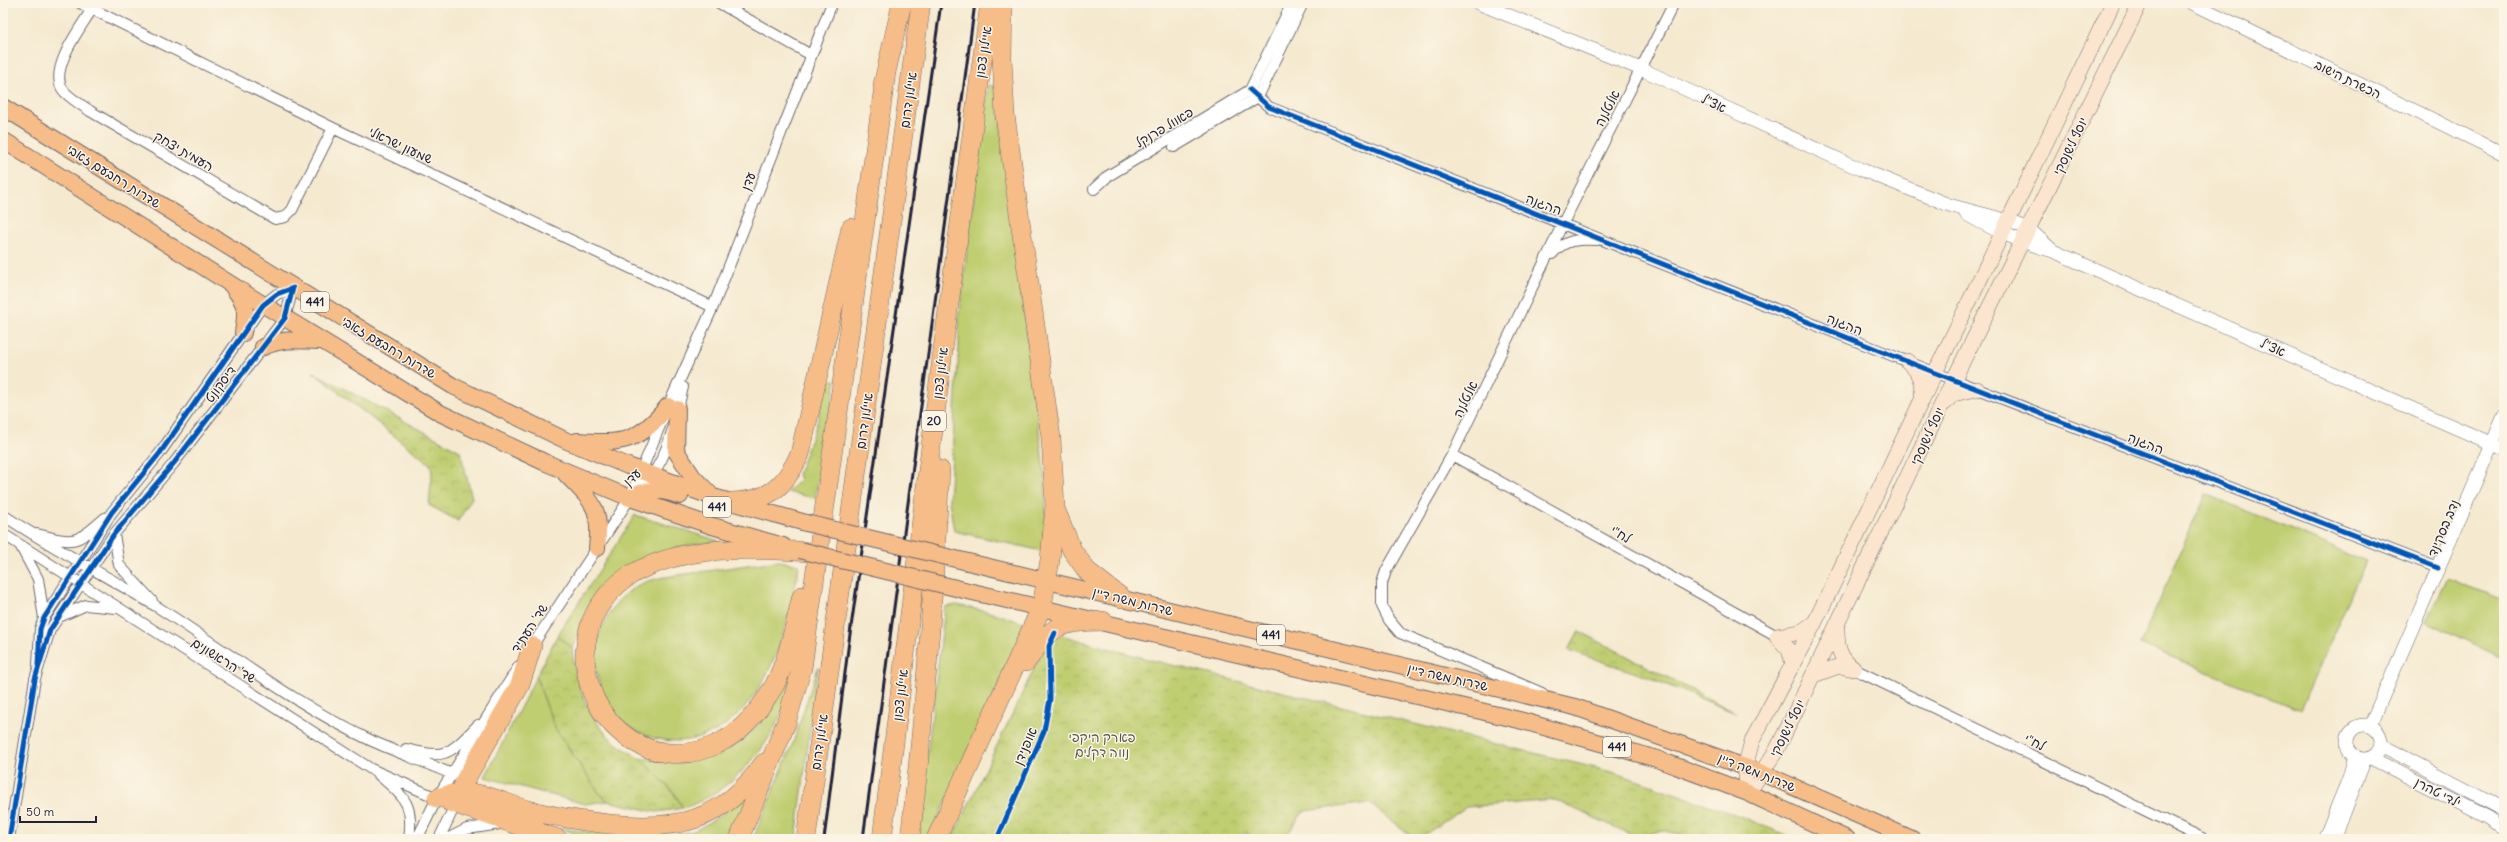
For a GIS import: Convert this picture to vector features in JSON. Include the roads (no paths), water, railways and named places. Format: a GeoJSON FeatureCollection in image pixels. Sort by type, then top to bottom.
{"type":"FeatureCollection","features":[{"type":"Feature","properties":{"kind":"highway"},"geometry":{"type":"LineString","coordinates":[[731,502],[752,501],[765,497],[782,484],[792,471],[800,454],[902,3]]}},
{"type":"Feature","properties":{"kind":"highway","name":"איילון דרום"},"geometry":{"type":"LineString","coordinates":[[806,839],[921,3]]}},
{"type":"Feature","properties":{"kind":"highway","name":"איילון צפון"},"geometry":{"type":"LineString","coordinates":[[882,839],[947,318],[990,3]]}},
{"type":"Feature","properties":{"kind":"highway"},"geometry":{"type":"LineString","coordinates":[[936,839],[1042,606],[1047,580],[1055,506],[1051,438],[1005,115],[1002,58],[1003,3]]}},
{"type":"Feature","properties":{"kind":"highway"},"geometry":{"type":"LineString","coordinates":[[739,839],[781,739],[802,668],[825,489],[886,72]]}},
{"type":"Feature","properties":{"kind":"highway"},"geometry":{"type":"LineString","coordinates":[[910,839],[923,733],[931,633],[947,318]]}},
{"type":"Feature","properties":{"kind":"highway"},"geometry":{"type":"LineString","coordinates":[[803,551],[748,549],[697,553],[644,569],[620,584],[596,610],[590,623],[585,646],[588,684],[598,708],[606,718],[615,728],[635,742],[661,751],[676,753],[705,749],[720,743],[745,725],[767,698],[786,658],[825,489]]}},
{"type":"Feature","properties":{"kind":"highway"},"geometry":{"type":"LineString","coordinates":[[1055,506],[1072,550],[1087,571],[1122,598]]}},
{"type":"Feature","properties":{"kind":"highway"},"geometry":{"type":"LineString","coordinates":[[995,708],[1038,645],[1052,630],[1062,625],[1103,621]]}},
{"type":"Feature","properties":{"kind":"highway"},"geometry":{"type":"LineString","coordinates":[[459,792],[520,685],[532,646]]}},
{"type":"Feature","properties":{"kind":"highway"},"geometry":{"type":"LineString","coordinates":[[437,798],[459,792],[628,826],[662,827],[684,823],[710,813],[742,790],[781,739]]}},
{"type":"Feature","properties":{"kind":"highway"},"geometry":{"type":"LineString","coordinates":[[459,792],[528,827],[558,839]]}},
{"type":"Feature","properties":{"kind":"main road","name":"יוסף לישנסקי"},"geometry":{"type":"LineString","coordinates":[[1748,793],[1745,767],[1752,741],[1815,622],[2003,235],[2113,3]]}},
{"type":"Feature","properties":{"kind":"main road","name":"יוסף לישנסקי"},"geometry":{"type":"LineString","coordinates":[[1748,793],[1776,751],[1814,675],[1954,379],[2140,3]]}},
{"type":"Feature","properties":{"kind":"main road","name":"שדרות רחבעם זאבי"},"geometry":{"type":"LineString","coordinates":[[3,107],[453,386],[565,440],[646,473],[713,497],[806,523]]}},
{"type":"Feature","properties":{"kind":"main road","name":"441"},"geometry":{"type":"LineString","coordinates":[[3,140],[263,305],[440,413],[563,470],[630,498],[709,525],[803,551]]}},
{"type":"Feature","properties":{"kind":"main road"},"geometry":{"type":"LineString","coordinates":[[229,283],[243,300],[246,312],[243,333]]}},
{"type":"Feature","properties":{"kind":"main road"},"geometry":{"type":"LineString","coordinates":[[263,346],[275,341],[289,339],[323,342]]}},
{"type":"Feature","properties":{"kind":"main road"},"geometry":{"type":"LineString","coordinates":[[1907,361],[1917,370],[1921,382],[1922,403]]}},
{"type":"Feature","properties":{"kind":"main road"},"geometry":{"type":"LineString","coordinates":[[1941,407],[1953,394],[1977,389]]}},
{"type":"Feature","properties":{"kind":"main road"},"geometry":{"type":"LineString","coordinates":[[565,440],[608,443],[639,435],[672,408]]}},
{"type":"Feature","properties":{"kind":"main road"},"geometry":{"type":"LineString","coordinates":[[672,408],[676,451],[692,477],[713,497]]}},
{"type":"Feature","properties":{"kind":"main road"},"geometry":{"type":"LineString","coordinates":[[563,470],[589,498],[598,514],[598,548]]}},
{"type":"Feature","properties":{"kind":"main road","name":"441"},"geometry":{"type":"LineString","coordinates":[[630,498],[638,492],[662,490],[754,520],[806,523]]}},
{"type":"Feature","properties":{"kind":"main road","name":"שדרות משה דיין"},"geometry":{"type":"LineString","coordinates":[[806,523],[1575,707],[1762,773],[1912,839]]}},
{"type":"Feature","properties":{"kind":"main road","name":"שדרות משה דיין"},"geometry":{"type":"LineString","coordinates":[[803,551],[964,590],[1042,606],[1518,720],[1657,759],[1748,793],[1847,839]]}},
{"type":"Feature","properties":{"kind":"main road"},"geometry":{"type":"LineString","coordinates":[[1793,664],[1789,650],[1778,636],[1801,632],[1815,622]]}},
{"type":"Feature","properties":{"kind":"main road"},"geometry":{"type":"LineString","coordinates":[[1837,628],[1839,654],[1844,662],[1854,669]]}},
{"type":"Feature","properties":{"kind":"main road"},"geometry":{"type":"LineString","coordinates":[[1814,675],[1839,666],[1854,669]]}},
{"type":"Feature","properties":{"kind":"street","name":"שמעון ישראלי"},"geometry":{"type":"LineString","coordinates":[[80,3],[333,128],[714,307]]}},
{"type":"Feature","properties":{"kind":"street"},"geometry":{"type":"LineString","coordinates":[[719,3],[810,55]]}},
{"type":"Feature","properties":{"kind":"street","name":"עדן"},"geometry":{"type":"LineString","coordinates":[[630,498],[646,473],[687,368],[714,307],[810,55],[832,3]]}},
{"type":"Feature","properties":{"kind":"street"},"geometry":{"type":"LineString","coordinates":[[1250,90],[1292,3]]}},
{"type":"Feature","properties":{"kind":"street"},"geometry":{"type":"LineString","coordinates":[[1258,97],[1303,3]]}},
{"type":"Feature","properties":{"kind":"street","name":"אצ\"ל"},"geometry":{"type":"LineString","coordinates":[[1478,3],[1641,69],[1771,130],[1949,204],[2009,221],[2029,229],[2053,251]]}},
{"type":"Feature","properties":{"kind":"street","name":"אלטלנה"},"geometry":{"type":"LineString","coordinates":[[1575,707],[1400,633],[1389,620],[1382,606],[1381,595],[1386,571],[1401,542],[1452,455],[1545,261],[1674,3]]}},
{"type":"Feature","properties":{"kind":"street","name":"הכשרת הישוב"},"geometry":{"type":"LineString","coordinates":[[2192,3],[2504,154]]}},
{"type":"Feature","properties":{"kind":"street","name":"העמית יצחק"},"geometry":{"type":"LineString","coordinates":[[92,9],[64,56],[59,79],[63,90],[90,111],[274,219],[285,218],[292,210],[333,128]]}},
{"type":"Feature","properties":{"kind":"street","name":"ההגנה"},"geometry":{"type":"LineString","coordinates":[[1250,90],[1269,107],[1564,223],[1936,373],[2438,568]]}},
{"type":"Feature","properties":{"kind":"street","name":"פאוול פרנקל"},"geometry":{"type":"LineString","coordinates":[[1171,144],[1250,90]]}},
{"type":"Feature","properties":{"kind":"street","name":"פאוול פרנקל"},"geometry":{"type":"LineString","coordinates":[[1094,189],[1108,176],[1258,97]]}},
{"type":"Feature","properties":{"kind":"street","name":"אצ\"ל"},"geometry":{"type":"LineString","coordinates":[[1949,204],[2003,235],[2022,243],[2053,251],[2492,443],[2504,450]]}},
{"type":"Feature","properties":{"kind":"street"},"geometry":{"type":"LineString","coordinates":[[1545,261],[1560,245],[1569,241],[1579,239],[1607,241]]}},
{"type":"Feature","properties":{"kind":"street","name":"דיסקונט"},"geometry":{"type":"LineString","coordinates":[[112,512],[160,453],[263,305],[277,294],[293,288]]}},
{"type":"Feature","properties":{"kind":"street","name":"דיסקונט"},"geometry":{"type":"LineString","coordinates":[[38,665],[46,640],[57,618],[114,534],[174,463],[285,318],[293,288]]}},
{"type":"Feature","properties":{"kind":"street","name":"נדב בסקינד"},"geometry":{"type":"LineString","coordinates":[[2370,726],[2504,416]]}},
{"type":"Feature","properties":{"kind":"street"},"geometry":{"type":"LineString","coordinates":[[2482,466],[2490,458],[2504,454]]}},
{"type":"Feature","properties":{"kind":"street","name":"לח\"י"},"geometry":{"type":"LineString","coordinates":[[1452,455],[1778,636]]}},
{"type":"Feature","properties":{"kind":"street","name":"שד' העתיד"},"geometry":{"type":"LineString","coordinates":[[439,839],[488,716],[532,646],[630,498]]}},
{"type":"Feature","properties":{"kind":"street"},"geometry":{"type":"LineString","coordinates":[[28,532],[62,540],[80,539],[112,512]]}},
{"type":"Feature","properties":{"kind":"street"},"geometry":{"type":"LineString","coordinates":[[9,839],[38,665],[40,629],[44,618],[112,512]]}},
{"type":"Feature","properties":{"kind":"street","name":"שד' הראשונים"},"geometry":{"type":"LineString","coordinates":[[3,515],[79,563],[158,608],[254,671],[369,740]]}},
{"type":"Feature","properties":{"kind":"street","name":"שד' הראשונים"},"geometry":{"type":"LineString","coordinates":[[3,534],[21,547],[81,583],[371,769],[437,798]]}},
{"type":"Feature","properties":{"kind":"street"},"geometry":{"type":"LineString","coordinates":[[114,534],[119,565],[158,608]]}},
{"type":"Feature","properties":{"kind":"street"},"geometry":{"type":"LineString","coordinates":[[21,547],[38,579],[42,593],[44,618]]}},
{"type":"Feature","properties":{"kind":"street"},"geometry":{"type":"LineString","coordinates":[[57,618],[86,605],[119,608]]}},
{"type":"Feature","properties":{"kind":"street","name":"לח\"י"},"geometry":{"type":"LineString","coordinates":[[1854,669],[2204,839]]}},
{"type":"Feature","properties":{"kind":"street"},"geometry":{"type":"LineString","coordinates":[[369,740],[430,755],[447,754],[488,716]]}},
{"type":"Feature","properties":{"kind":"street"},"geometry":{"type":"LineString","coordinates":[[2324,839],[2345,788],[2364,758],[2381,745],[2379,734],[2370,726],[2355,728],[2348,737],[2348,748],[2364,758]]}},
{"type":"Feature","properties":{"kind":"street"},"geometry":{"type":"LineString","coordinates":[[369,740],[459,792]]}},
{"type":"Feature","properties":{"kind":"street","name":"ילדי טהרן"},"geometry":{"type":"LineString","coordinates":[[2381,745],[2504,810]]}},
{"type":"Feature","properties":{"kind":"street"},"geometry":{"type":"LineString","coordinates":[[2334,839],[2364,758]]}},
{"type":"Feature","properties":{"kind":"street","name":"ילדי טהרן"},"geometry":{"type":"LineString","coordinates":[[2364,758],[2489,818],[2504,830]]}},
{"type":"Feature","properties":{"kind":"street"},"geometry":{"type":"LineString","coordinates":[[371,769],[407,802],[409,809],[409,839]]}},
{"type":"Feature","properties":{"kind":"street","name":"שד' העתיד"},"geometry":{"type":"LineString","coordinates":[[417,839],[437,798],[459,792]]}},
{"type":"Feature","properties":{"kind":"street"},"geometry":{"type":"LineString","coordinates":[[447,839],[467,829],[495,824],[528,827]]}},
{"type":"Feature","properties":{"kind":"railway"},"geometry":{"type":"LineString","coordinates":[[824,839],[849,641],[941,3]]}},
{"type":"Feature","properties":{"kind":"railway"},"geometry":{"type":"LineString","coordinates":[[863,839],[975,3]]}},
{"type":"Feature","properties":{"kind":"park label","name":"פארק היקפי נווה דקלים"},"geometry":{"type":"Point","coordinates":[1102,744]}}]}
